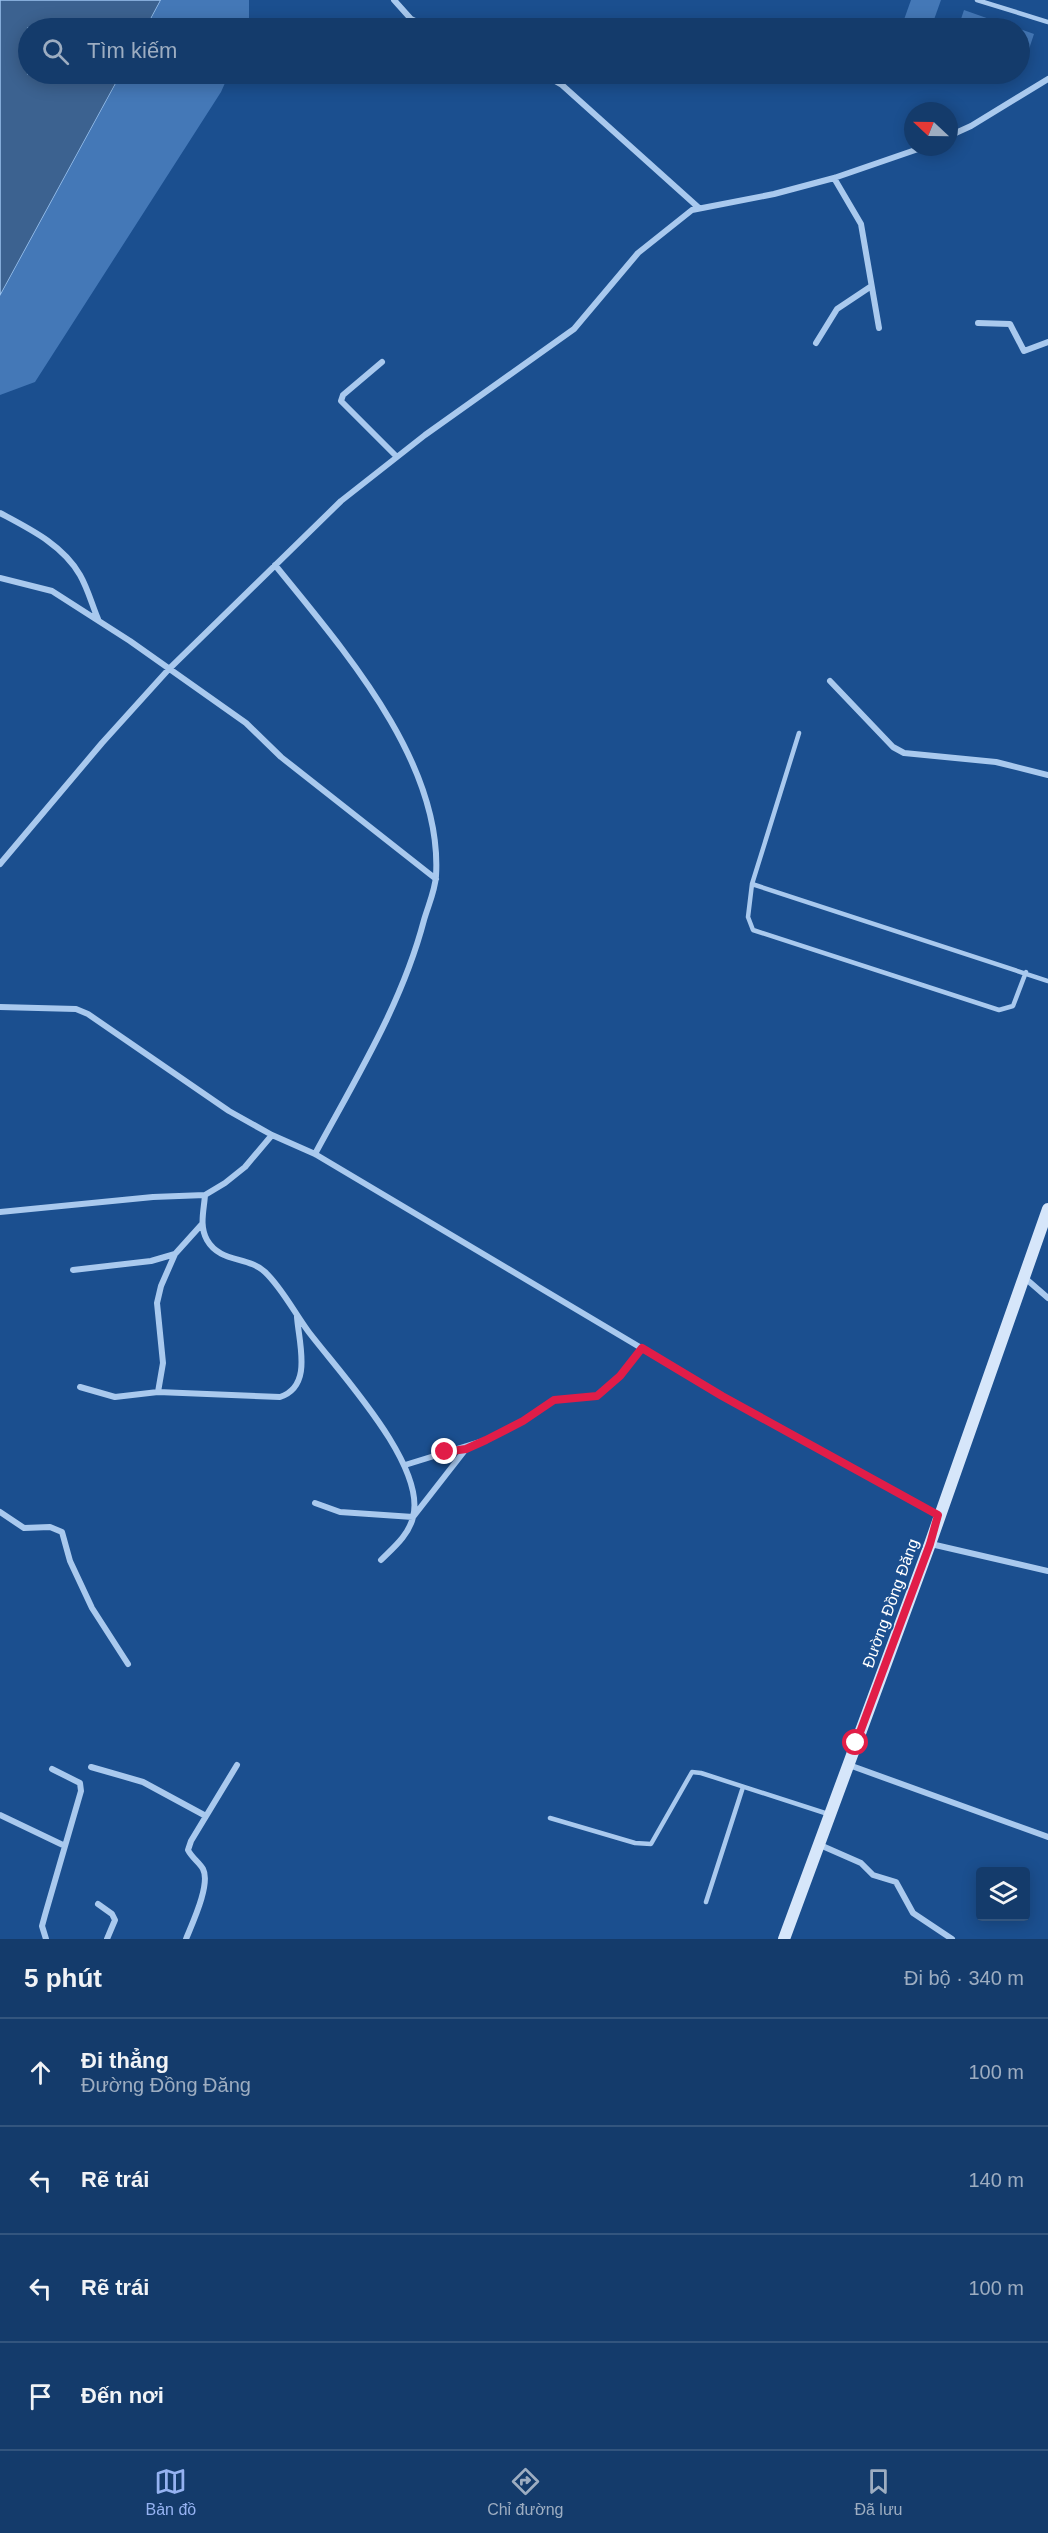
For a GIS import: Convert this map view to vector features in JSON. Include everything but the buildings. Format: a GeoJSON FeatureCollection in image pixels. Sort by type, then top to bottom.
{"type":"FeatureCollection","features":[{"type":"Feature","properties":{"kind":"main road","name":"Đường Đồng Đăng"},"geometry":{"type":"LineString","coordinates":[[784,1939],[930,1544],[938,1515],[1048,1209]]}},
{"type":"Feature","properties":{"kind":"street"},"geometry":{"type":"LineString","coordinates":[[394,0],[410,18]]}},
{"type":"Feature","properties":{"kind":"street"},"geometry":{"type":"LineString","coordinates":[[958,132],[1048,79]]}},
{"type":"Feature","properties":{"kind":"street"},"geometry":{"type":"LineString","coordinates":[[560,84],[699,208]]}},
{"type":"Feature","properties":{"kind":"street"},"geometry":{"type":"LineString","coordinates":[[0,864],[102,743],[168,670],[341,501],[396,456],[574,329],[638,253],[692,210],[774,194],[834,178],[904,154]]}},
{"type":"Feature","properties":{"kind":"street"},"geometry":{"type":"LineString","coordinates":[[834,178],[861,224],[870,287],[879,328]]}},
{"type":"Feature","properties":{"kind":"street"},"geometry":{"type":"LineString","coordinates":[[816,343],[837,309],[870,287]]}},
{"type":"Feature","properties":{"kind":"street"},"geometry":{"type":"LineString","coordinates":[[978,323],[1007,323],[1024,351],[1048,342]]}},
{"type":"Feature","properties":{"kind":"street"},"geometry":{"type":"LineString","coordinates":[[382,362],[343,395],[341,401],[396,456]]}},
{"type":"Feature","properties":{"kind":"street"},"geometry":{"type":"LineString","coordinates":[[0,513],[37,533],[64,554],[80,576],[98,619]]}},
{"type":"Feature","properties":{"kind":"street"},"geometry":{"type":"LineString","coordinates":[[275,565],[325,628],[406,745],[429,808],[435,851],[435,879],[419,940],[389,1018],[315,1154]]}},
{"type":"Feature","properties":{"kind":"street"},"geometry":{"type":"LineString","coordinates":[[0,578],[52,591],[98,619],[246,723],[280,757],[435,879]]}},
{"type":"Feature","properties":{"kind":"street"},"geometry":{"type":"LineString","coordinates":[[830,681],[893,747],[904,753],[996,762],[1048,775]]}},
{"type":"Feature","properties":{"kind":"street"},"geometry":{"type":"LineString","coordinates":[[0,850],[6,857]]}},
{"type":"Feature","properties":{"kind":"street"},"geometry":{"type":"LineString","coordinates":[[0,1007],[76,1009],[88,1014],[229,1111],[272,1135],[315,1154],[722,1396],[938,1515]]}},
{"type":"Feature","properties":{"kind":"street"},"geometry":{"type":"LineString","coordinates":[[0,1212],[153,1197],[205,1195],[245,1167],[272,1135]]}},
{"type":"Feature","properties":{"kind":"street"},"geometry":{"type":"LineString","coordinates":[[205,1195],[202,1224],[206,1238],[213,1248],[266,1273],[352,1385],[405,1465],[414,1496],[413,1517]]}},
{"type":"Feature","properties":{"kind":"street"},"geometry":{"type":"LineString","coordinates":[[158,1392],[163,1363],[157,1303],[161,1286],[175,1254],[202,1224]]}},
{"type":"Feature","properties":{"kind":"street"},"geometry":{"type":"LineString","coordinates":[[73,1270],[150,1261],[175,1254]]}},
{"type":"Feature","properties":{"kind":"street"},"geometry":{"type":"LineString","coordinates":[[1024,1278],[1048,1298]]}},
{"type":"Feature","properties":{"kind":"street"},"geometry":{"type":"LineString","coordinates":[[80,1387],[115,1397],[158,1392],[280,1397],[291,1393],[301,1379],[297,1316]]}},
{"type":"Feature","properties":{"kind":"street"},"geometry":{"type":"LineString","coordinates":[[405,1465],[466,1449],[523,1421],[554,1400],[597,1396],[620,1376],[642,1348]]}},
{"type":"Feature","properties":{"kind":"street"},"geometry":{"type":"LineString","coordinates":[[381,1560],[402,1539],[413,1517],[466,1449]]}},
{"type":"Feature","properties":{"kind":"street"},"geometry":{"type":"LineString","coordinates":[[315,1503],[340,1512],[413,1517]]}},
{"type":"Feature","properties":{"kind":"street"},"geometry":{"type":"LineString","coordinates":[[0,1512],[24,1528],[50,1527],[62,1532],[70,1561],[92,1608],[128,1664]]}},
{"type":"Feature","properties":{"kind":"street"},"geometry":{"type":"LineString","coordinates":[[930,1544],[1048,1571]]}},
{"type":"Feature","properties":{"kind":"street"},"geometry":{"type":"LineString","coordinates":[[186,1939],[198,1909],[205,1880],[204,1871],[188,1850],[204,1815],[237,1765]]}},
{"type":"Feature","properties":{"kind":"street"},"geometry":{"type":"LineString","coordinates":[[849,1765],[1048,1837]]}},
{"type":"Feature","properties":{"kind":"street"},"geometry":{"type":"LineString","coordinates":[[91,1767],[142,1782],[204,1815]]}},
{"type":"Feature","properties":{"kind":"street"},"geometry":{"type":"LineString","coordinates":[[46,1939],[42,1926],[81,1787],[76,1781],[52,1769]]}},
{"type":"Feature","properties":{"kind":"street"},"geometry":{"type":"LineString","coordinates":[[0,1815],[65,1846]]}},
{"type":"Feature","properties":{"kind":"street"},"geometry":{"type":"LineString","coordinates":[[820,1845],[861,1863],[873,1875],[896,1882],[913,1914],[952,1939]]}},
{"type":"Feature","properties":{"kind":"street"},"geometry":{"type":"LineString","coordinates":[[98,1904],[112,1914],[115,1920],[107,1939]]}},
{"type":"Feature","properties":{"kind":"lane"},"geometry":{"type":"LineString","coordinates":[[977,0],[1048,22]]}},
{"type":"Feature","properties":{"kind":"lane"},"geometry":{"type":"LineString","coordinates":[[799,733],[752,884],[748,917],[753,930],[999,1010],[1013,1006],[1026,972]]}},
{"type":"Feature","properties":{"kind":"lane"},"geometry":{"type":"LineString","coordinates":[[752,884],[1048,981]]}},
{"type":"Feature","properties":{"kind":"lane"},"geometry":{"type":"LineString","coordinates":[[550,1818],[634,1843],[651,1844],[692,1772],[830,1815]]}},
{"type":"Feature","properties":{"kind":"lane"},"geometry":{"type":"LineString","coordinates":[[706,1902],[743,1787]]}},
{"type":"Feature","properties":{"kind":"water"},"geometry":{"type":"Polygon","coordinates":[[[0,0],[161,0],[151,18],[18,18],[18,84],[116,84],[0,296],[0,0]]]}},
{"type":"Feature","properties":{"kind":"route"},"geometry":{"type":"LineString","coordinates":[[445,1452],[466,1449],[486,1440],[523,1421],[554,1400],[597,1396],[620,1376],[642,1348],[722,1396],[938,1515],[930,1544],[856,1743]]}}]}
